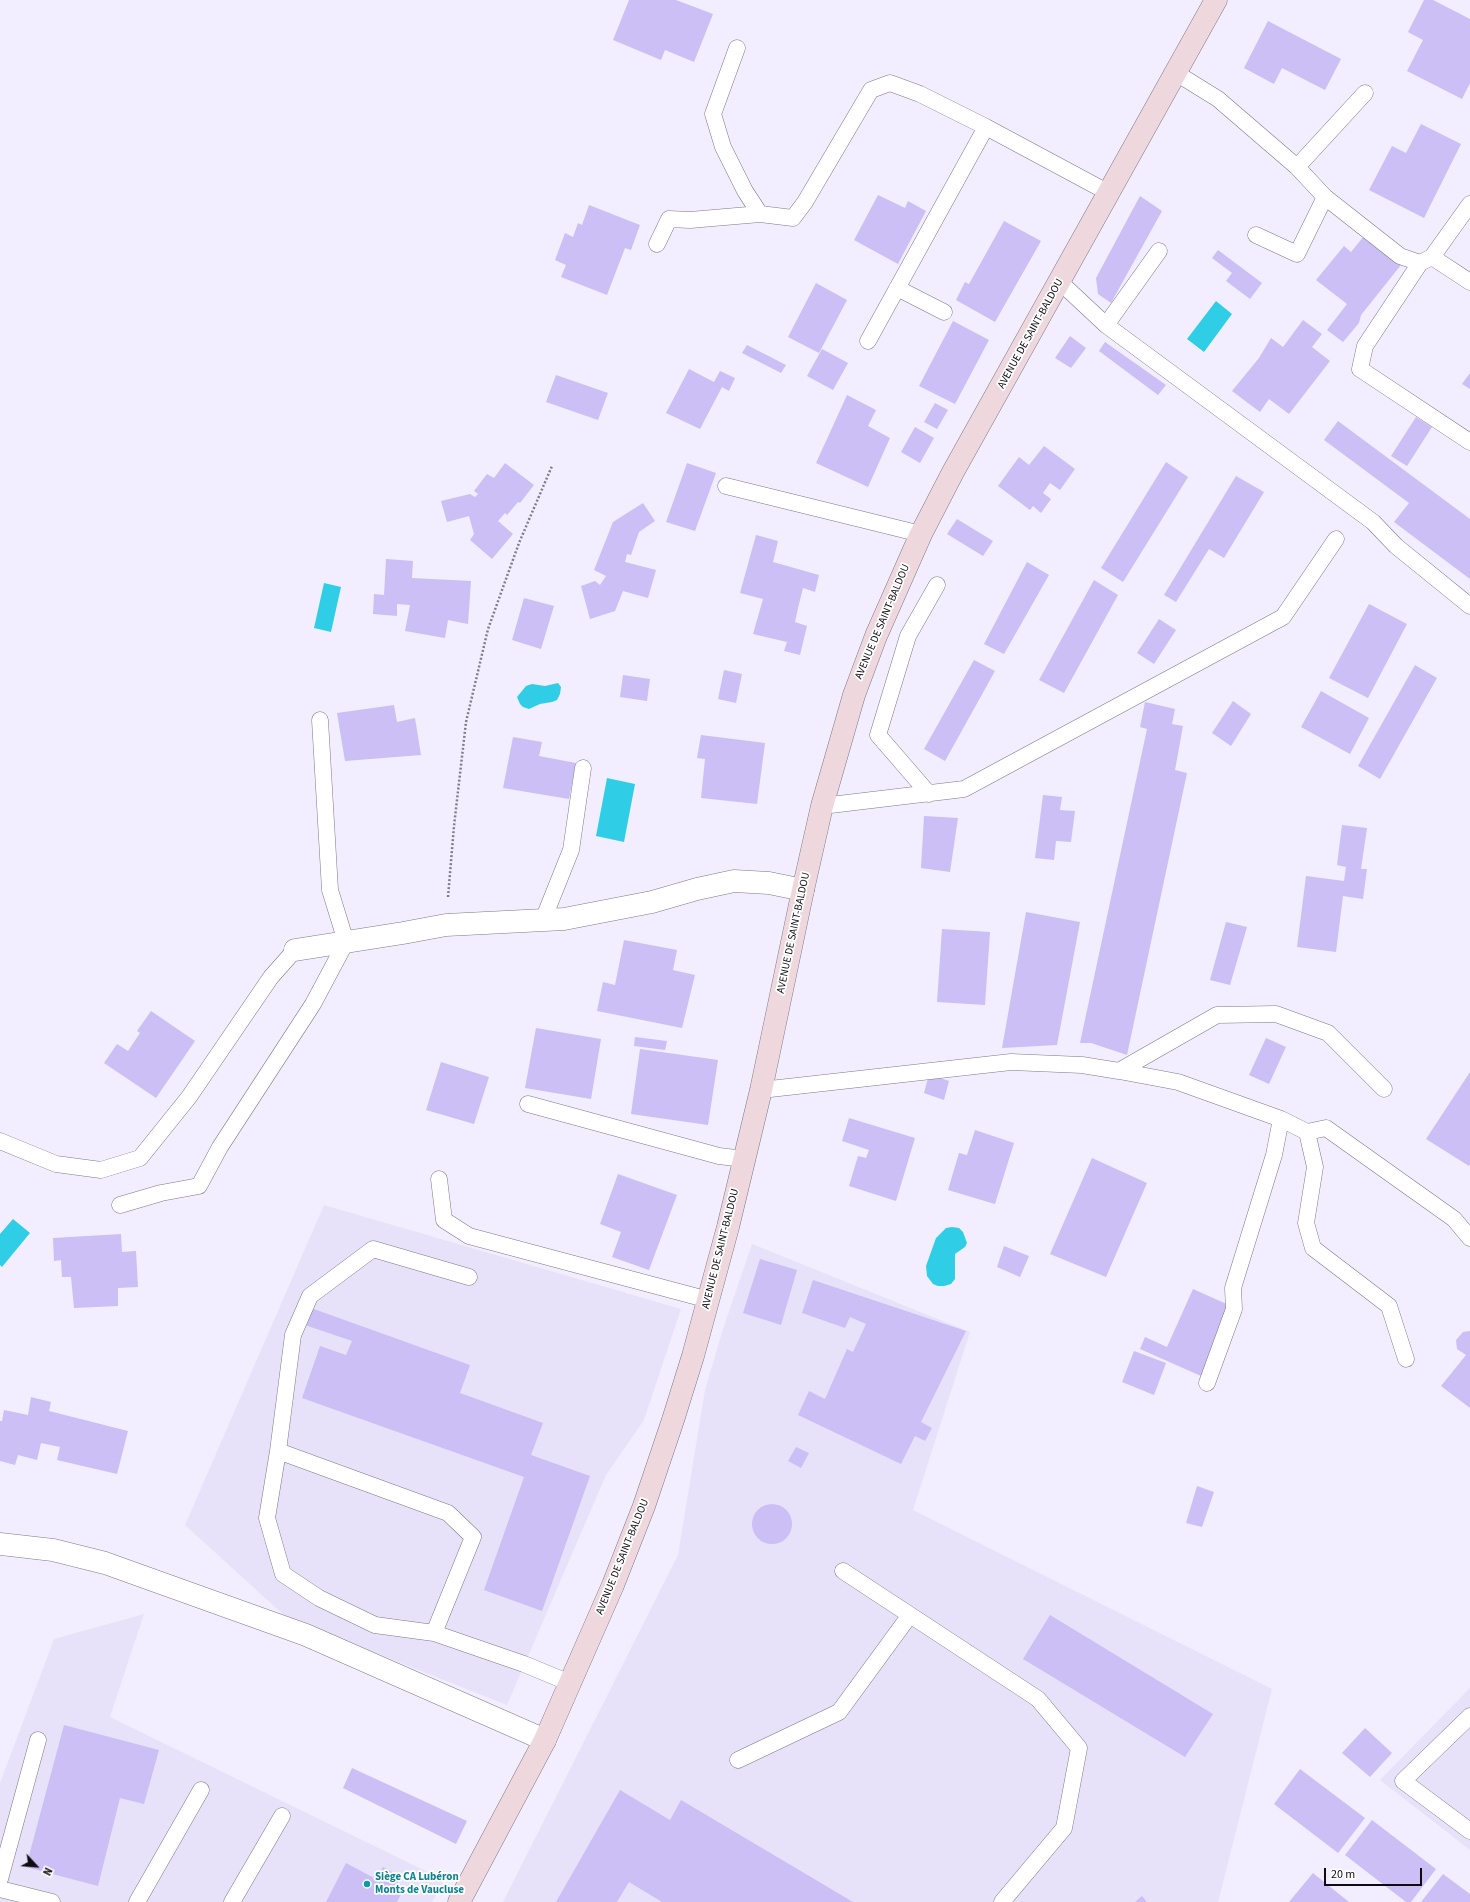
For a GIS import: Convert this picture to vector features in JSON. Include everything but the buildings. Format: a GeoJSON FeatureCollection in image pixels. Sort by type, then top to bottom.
{"type":"FeatureCollection","features":[{"type":"Feature","properties":{"kind":"street","name":"AVENUE DE SAINT-BALDOU"},"geometry":{"type":"LineString","coordinates":[[459,1902],[545,1740],[570,1684],[613,1585],[644,1506],[673,1420],[709,1300],[761,1090],[822,806],[854,695],[876,636],[921,534],[953,472],[1216,0]]}},
{"type":"Feature","properties":{"kind":"street"},"geometry":{"type":"LineString","coordinates":[[295,950],[446,925],[564,919],[652,902],[697,888],[734,881],[769,883],[803,890]]}},
{"type":"Feature","properties":{"kind":"street"},"geometry":{"type":"LineString","coordinates":[[0,1544],[53,1550],[104,1563],[306,1634],[545,1740]]}},
{"type":"Feature","properties":{"kind":"lane"},"geometry":{"type":"LineString","coordinates":[[737,48],[713,114],[723,147],[745,191],[760,214]]}},
{"type":"Feature","properties":{"kind":"lane"},"geometry":{"type":"LineString","coordinates":[[1176,73],[1218,99],[1297,167],[1325,197],[1400,256],[1426,260],[1470,282]]}},
{"type":"Feature","properties":{"kind":"lane"},"geometry":{"type":"LineString","coordinates":[[657,244],[669,219],[690,220],[760,214],[793,218],[805,202],[871,90],[890,83],[920,94],[986,127],[1109,193]]}},
{"type":"Feature","properties":{"kind":"lane"},"geometry":{"type":"LineString","coordinates":[[1297,167],[1365,93]]}},
{"type":"Feature","properties":{"kind":"lane"},"geometry":{"type":"LineString","coordinates":[[868,341],[986,127]]}},
{"type":"Feature","properties":{"kind":"lane"},"geometry":{"type":"LineString","coordinates":[[1256,235],[1297,254],[1325,197]]}},
{"type":"Feature","properties":{"kind":"lane"},"geometry":{"type":"LineString","coordinates":[[1470,204],[1426,260],[1365,346],[1360,370],[1470,442]]}},
{"type":"Feature","properties":{"kind":"lane"},"geometry":{"type":"LineString","coordinates":[[1106,325],[1159,251]]}},
{"type":"Feature","properties":{"kind":"lane"},"geometry":{"type":"LineString","coordinates":[[1060,282],[1106,325],[1373,522],[1396,546],[1470,606]]}},
{"type":"Feature","properties":{"kind":"lane"},"geometry":{"type":"LineString","coordinates":[[897,288],[944,312]]}},
{"type":"Feature","properties":{"kind":"lane"},"geometry":{"type":"LineString","coordinates":[[726,486],[921,534]]}},
{"type":"Feature","properties":{"kind":"lane"},"geometry":{"type":"LineString","coordinates":[[822,806],[964,789],[1283,617],[1336,539]]}},
{"type":"Feature","properties":{"kind":"lane"},"geometry":{"type":"LineString","coordinates":[[929,794],[878,735],[908,636],[937,585]]}},
{"type":"Feature","properties":{"kind":"lane"},"geometry":{"type":"LineString","coordinates":[[120,1205],[161,1193],[199,1186],[220,1147],[312,1004],[346,942],[330,890],[320,720]]}},
{"type":"Feature","properties":{"kind":"lane"},"geometry":{"type":"LineString","coordinates":[[542,920],[572,850],[583,768]]}},
{"type":"Feature","properties":{"kind":"lane"},"geometry":{"type":"LineString","coordinates":[[0,1141],[56,1164],[100,1170],[140,1158],[189,1097],[271,977],[295,950]]}},
{"type":"Feature","properties":{"kind":"lane"},"geometry":{"type":"LineString","coordinates":[[1119,1071],[1217,1015],[1276,1014],[1328,1033],[1384,1089]]}},
{"type":"Feature","properties":{"kind":"lane"},"geometry":{"type":"LineString","coordinates":[[761,1090],[1011,1062],[1082,1065],[1178,1082],[1281,1119],[1307,1132],[1326,1128],[1454,1219],[1470,1238]]}},
{"type":"Feature","properties":{"kind":"lane"},"geometry":{"type":"LineString","coordinates":[[528,1104],[719,1156],[744,1160]]}},
{"type":"Feature","properties":{"kind":"lane"},"geometry":{"type":"LineString","coordinates":[[1207,1383],[1234,1309],[1233,1288],[1274,1155],[1281,1119]]}},
{"type":"Feature","properties":{"kind":"lane"},"geometry":{"type":"LineString","coordinates":[[1307,1132],[1315,1166],[1306,1223],[1313,1248],[1389,1306],[1406,1358]]}},
{"type":"Feature","properties":{"kind":"lane"},"geometry":{"type":"LineString","coordinates":[[439,1179],[444,1220],[469,1236],[709,1300]]}},
{"type":"Feature","properties":{"kind":"lane"},"geometry":{"type":"LineString","coordinates":[[469,1277],[373,1249],[310,1296],[293,1335],[278,1451],[267,1518],[283,1574],[319,1598],[375,1625],[434,1633],[524,1664],[570,1684]]}},
{"type":"Feature","properties":{"kind":"lane"},"geometry":{"type":"LineString","coordinates":[[278,1451],[448,1513],[473,1537],[434,1633]]}},
{"type":"Feature","properties":{"kind":"lane"},"geometry":{"type":"LineString","coordinates":[[843,1571],[1038,1700],[1080,1748],[1064,1828],[1002,1902]]}},
{"type":"Feature","properties":{"kind":"lane"},"geometry":{"type":"LineString","coordinates":[[738,1760],[839,1712],[910,1615]]}},
{"type":"Feature","properties":{"kind":"lane"},"geometry":{"type":"LineString","coordinates":[[1470,1716],[1403,1781],[1470,1831]]}},
{"type":"Feature","properties":{"kind":"lane"},"geometry":{"type":"LineString","coordinates":[[0,1879],[38,1740]]}},
{"type":"Feature","properties":{"kind":"lane"},"geometry":{"type":"LineString","coordinates":[[137,1902],[201,1790]]}},
{"type":"Feature","properties":{"kind":"lane"},"geometry":{"type":"LineString","coordinates":[[232,1902],[282,1816]]}},
{"type":"Feature","properties":{"kind":"lane"},"geometry":{"type":"LineString","coordinates":[[0,1889],[52,1902]]}},
{"type":"Feature","properties":{"kind":"path"},"geometry":{"type":"LineString","coordinates":[[446,925],[454,826],[466,722],[488,629],[519,543],[552,466]]}},
{"type":"Feature","properties":{"kind":"shaded area"},"geometry":{"type":"Polygon","coordinates":[[[324,1205],[681,1309],[644,1420],[606,1475],[507,1705],[287,1618],[185,1525],[324,1205]]]}},
{"type":"Feature","properties":{"kind":"shaded area"},"geometry":{"type":"Polygon","coordinates":[[[752,1244],[970,1332],[913,1510],[1272,1689],[1218,1902],[503,1902],[678,1555],[705,1390],[724,1326],[752,1244]]]}},
{"type":"Feature","properties":{"kind":"shaded area"},"geometry":{"type":"Polygon","coordinates":[[[144,1614],[110,1717],[444,1880],[432,1902],[0,1902],[0,1783],[54,1639],[144,1614]]]}},
{"type":"Feature","properties":{"kind":"shaded area"},"geometry":{"type":"Polygon","coordinates":[[[1470,1688],[1470,1850],[1380,1780],[1470,1688]]]}},
{"type":"Feature","properties":{"kind":"water"},"geometry":{"type":"Polygon","coordinates":[[[1216,301],[1232,314],[1204,352],[1187,339],[1216,301]]]}},
{"type":"Feature","properties":{"kind":"water"},"geometry":{"type":"Polygon","coordinates":[[[324,583],[341,587],[331,632],[314,628],[324,583]]]}},
{"type":"Feature","properties":{"kind":"water"},"geometry":{"type":"Polygon","coordinates":[[[558,683],[561,687],[557,700],[540,704],[529,709],[520,704],[517,697],[526,686],[532,684],[545,686],[558,683]]]}},
{"type":"Feature","properties":{"kind":"water"},"geometry":{"type":"Polygon","coordinates":[[[607,778],[635,784],[624,842],[596,836],[607,778]]]}},
{"type":"Feature","properties":{"kind":"water"},"geometry":{"type":"Polygon","coordinates":[[[13,1219],[30,1233],[2,1267],[0,1265],[0,1234],[13,1219]]]}},
{"type":"Feature","properties":{"kind":"water"},"geometry":{"type":"Polygon","coordinates":[[[946,1228],[959,1228],[963,1232],[967,1243],[965,1247],[955,1254],[955,1279],[951,1284],[938,1286],[933,1284],[927,1276],[926,1266],[936,1238],[946,1228]]]}},
{"type":"Feature","properties":{"kind":"place","name":"Siège CA Lubéron Monts de Vaucluse"},"geometry":{"type":"Point","coordinates":[367,1884]}}]}
